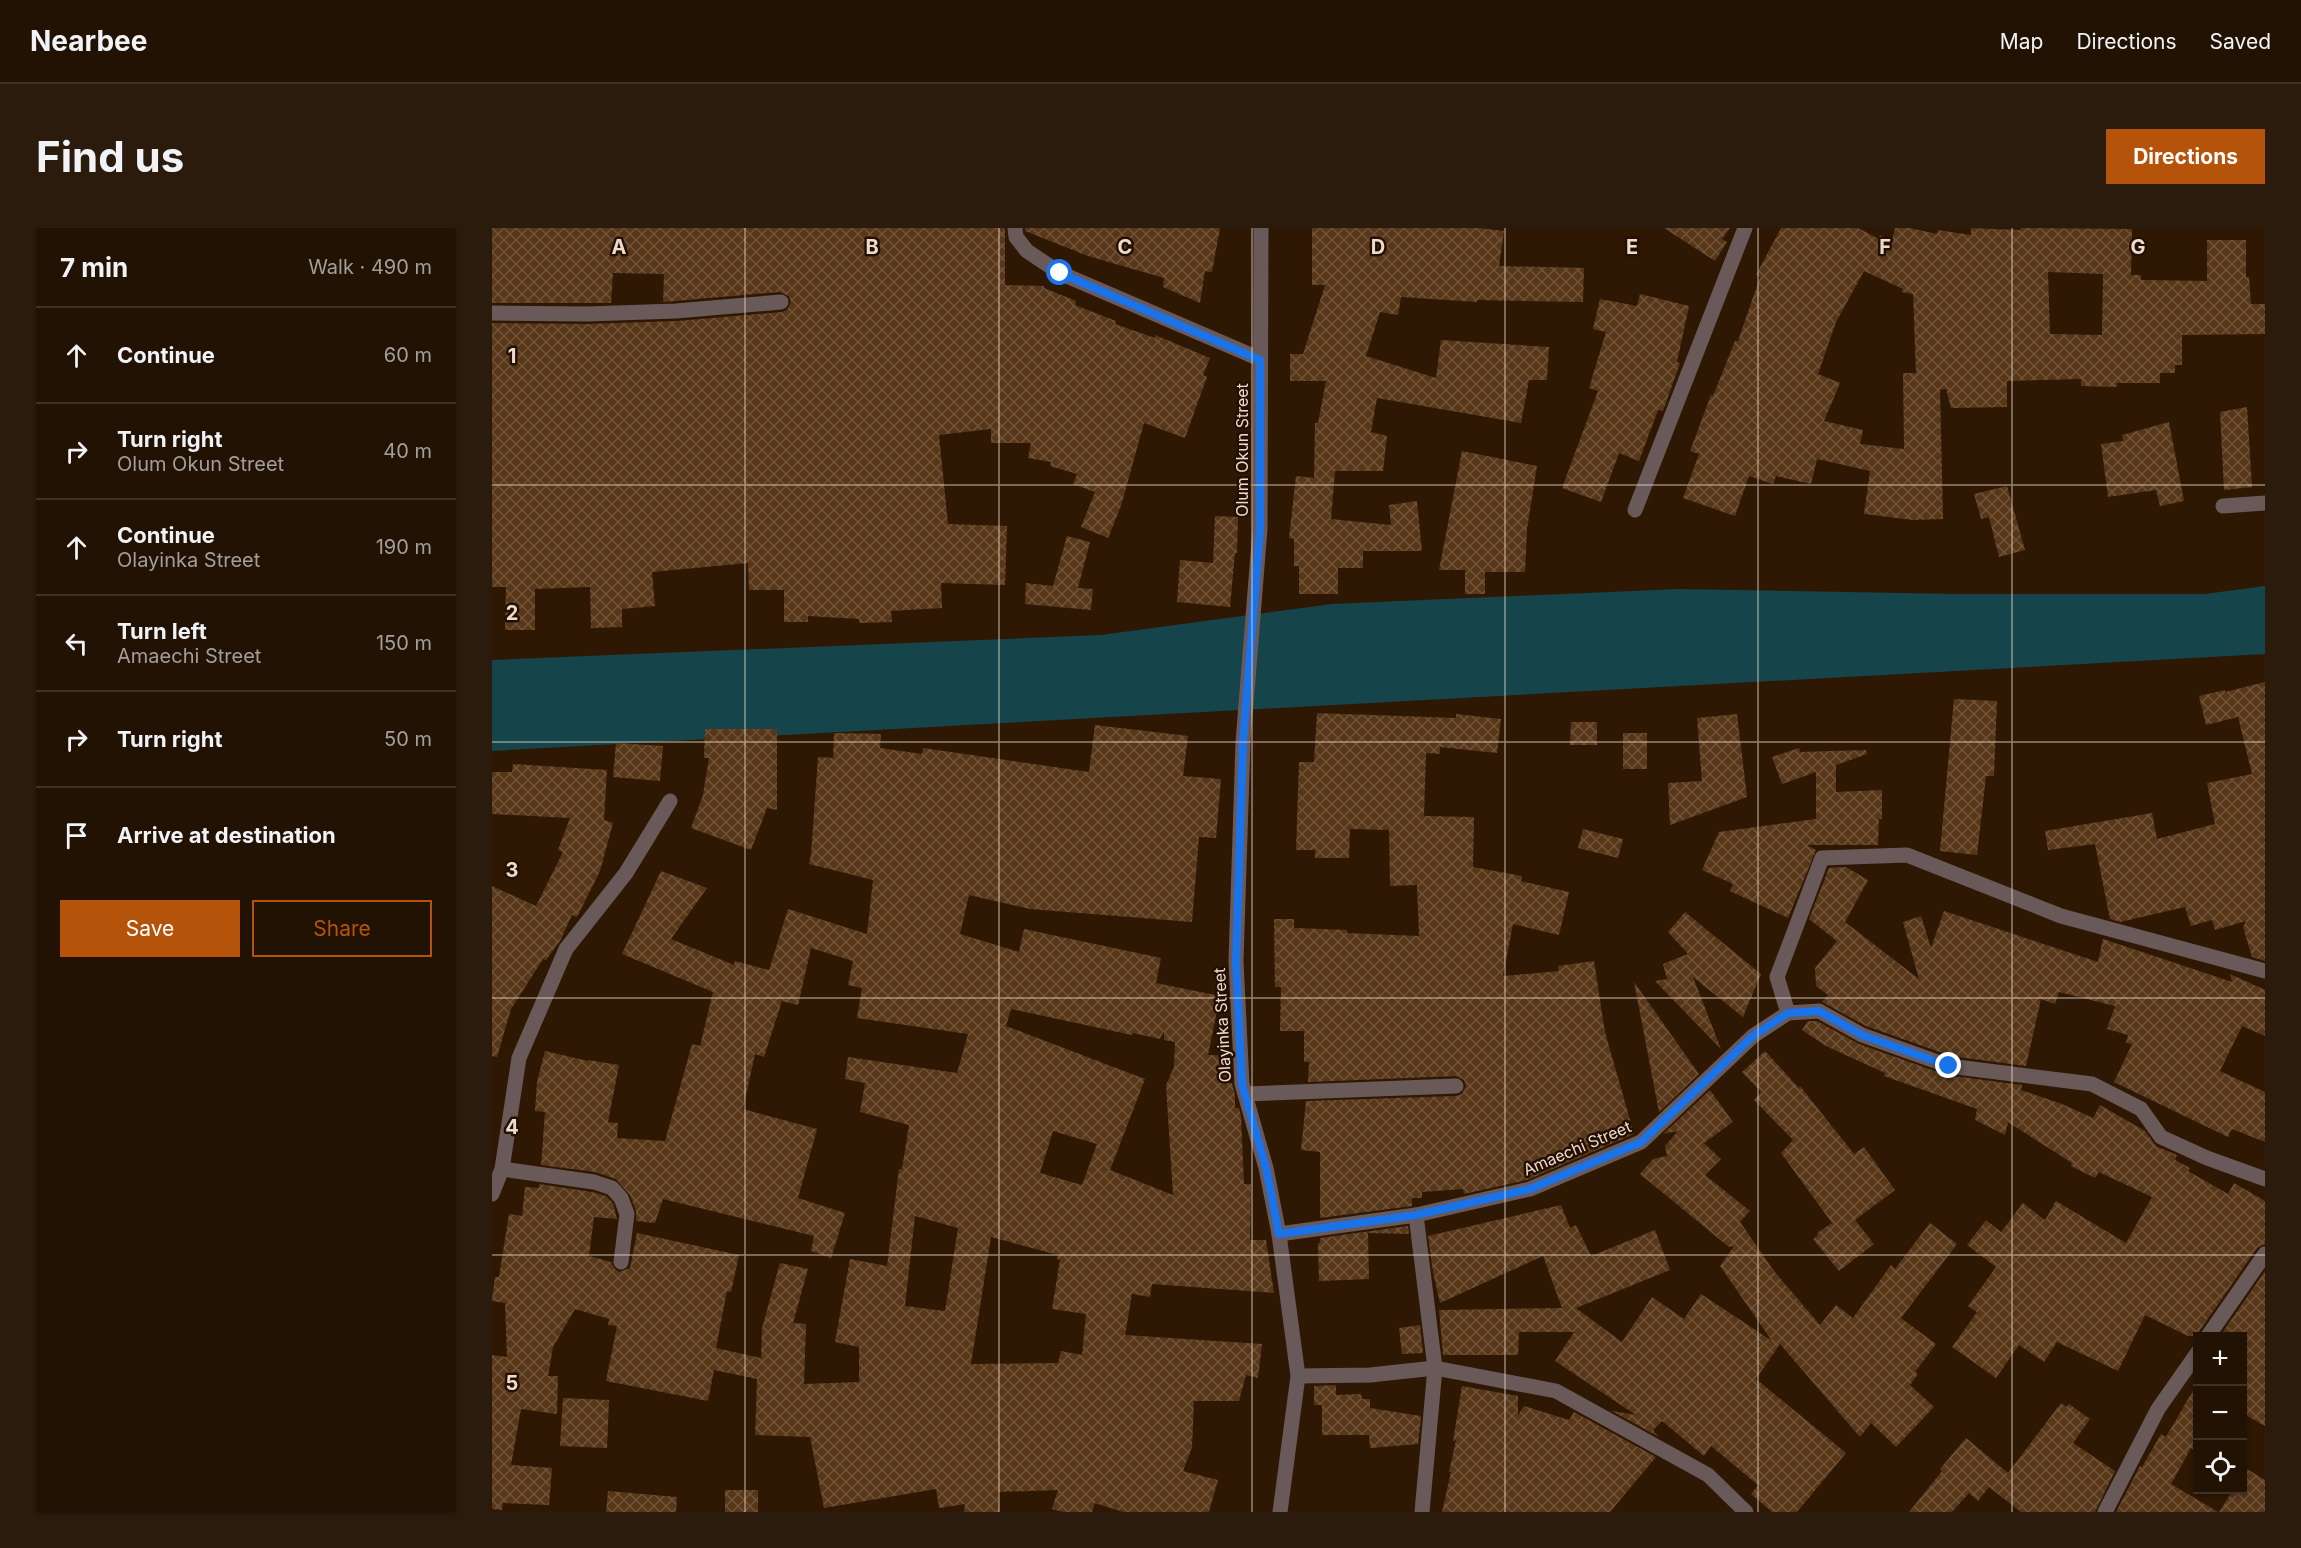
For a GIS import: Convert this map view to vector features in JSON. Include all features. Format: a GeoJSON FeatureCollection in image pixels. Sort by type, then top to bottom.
{"type":"FeatureCollection","features":[{"type":"Feature","properties":{"kind":"street"},"geometry":{"type":"LineString","coordinates":[[1015,228],[1016,237],[1027,251],[1060,273],[1260,360]]}},
{"type":"Feature","properties":{"kind":"street","name":"Olum Okun Street"},"geometry":{"type":"LineString","coordinates":[[1260,529],[1261,228]]}},
{"type":"Feature","properties":{"kind":"street"},"geometry":{"type":"LineString","coordinates":[[1635,510],[1745,228]]}},
{"type":"Feature","properties":{"kind":"street"},"geometry":{"type":"LineString","coordinates":[[492,313],[587,314],[676,311],[781,302]]}},
{"type":"Feature","properties":{"kind":"street"},"geometry":{"type":"LineString","coordinates":[[2223,506],[2265,503]]}},
{"type":"Feature","properties":{"kind":"street","name":"Olayinka Street"},"geometry":{"type":"LineString","coordinates":[[1260,529],[1243,742],[1236,962],[1244,1089],[1266,1168],[1279,1234],[1298,1376],[1280,1512]]}},
{"type":"Feature","properties":{"kind":"street"},"geometry":{"type":"LineString","coordinates":[[492,1194],[502,1169],[519,1058],[566,949],[626,873],[670,801]]}},
{"type":"Feature","properties":{"kind":"street"},"geometry":{"type":"LineString","coordinates":[[2265,971],[2061,916],[1907,855],[1822,858],[1777,976],[1788,1013],[1819,1011],[1862,1035],[1949,1066],[2092,1084],[2141,1109],[2161,1137],[2207,1158],[2265,1179]]}},
{"type":"Feature","properties":{"kind":"street","name":"Amaechi Street"},"geometry":{"type":"LineString","coordinates":[[1279,1234],[1416,1215],[1530,1189],[1641,1142],[1753,1036],[1788,1013]]}},
{"type":"Feature","properties":{"kind":"street"},"geometry":{"type":"LineString","coordinates":[[1244,1089],[1456,1086]]}},
{"type":"Feature","properties":{"kind":"street"},"geometry":{"type":"LineString","coordinates":[[502,1169],[594,1182],[612,1188],[621,1198],[627,1214],[621,1262]]}},
{"type":"Feature","properties":{"kind":"street"},"geometry":{"type":"LineString","coordinates":[[1416,1215],[1435,1368],[1422,1512]]}},
{"type":"Feature","properties":{"kind":"street"},"geometry":{"type":"LineString","coordinates":[[2211,1332],[2265,1254]]}},
{"type":"Feature","properties":{"kind":"street"},"geometry":{"type":"LineString","coordinates":[[2105,1512],[2158,1410],[2193,1359]]}},
{"type":"Feature","properties":{"kind":"street"},"geometry":{"type":"LineString","coordinates":[[1298,1376],[1370,1375],[1435,1368],[1556,1391],[1708,1475],[1746,1512]]}},
{"type":"Feature","properties":{"kind":"water"},"geometry":{"type":"Polygon","coordinates":[[[2265,586],[2265,654],[492,751],[492,660],[1101,635],[1332,604],[1678,589],[1956,594],[2205,594],[2265,586]]]}},
{"type":"Feature","properties":{"kind":"building"},"geometry":{"type":"Polygon","coordinates":[[[492,228],[1005,228],[1005,285],[1044,286],[1044,288],[1076,301],[1075,305],[1116,321],[1115,324],[1155,338],[1155,335],[1210,358],[1203,375],[1207,377],[1185,438],[1144,423],[1121,506],[1108,538],[1081,527],[1095,492],[1073,484],[1077,474],[1050,466],[1051,462],[1028,458],[1031,443],[991,443],[991,429],[939,435],[948,524],[1007,526],[1005,585],[941,583],[942,608],[891,611],[892,622],[859,623],[859,619],[808,616],[808,622],[784,622],[784,590],[749,590],[748,563],[652,572],[655,606],[622,609],[622,627],[591,628],[590,587],[535,589],[535,630],[505,630],[506,587],[492,587],[492,323],[587,324],[677,321],[782,312],[787,310],[791,302],[789,296],[780,292],[663,302],[664,274],[613,273],[611,303],[492,303],[492,228]]]}},
{"type":"Feature","properties":{"kind":"building"},"geometry":{"type":"Polygon","coordinates":[[[1025,228],[1220,228],[1212,272],[1205,271],[1200,303],[1163,287],[1164,278],[1088,256],[1025,231],[1025,228]]]}},
{"type":"Feature","properties":{"kind":"building"},"geometry":{"type":"Polygon","coordinates":[[[1312,228],[1479,228],[1504,231],[1499,266],[1584,268],[1583,302],[1477,300],[1477,302],[1401,297],[1398,315],[1380,312],[1366,356],[1436,378],[1441,340],[1549,347],[1547,380],[1529,380],[1521,423],[1377,398],[1371,432],[1387,436],[1383,471],[1335,471],[1331,519],[1391,525],[1389,505],[1417,501],[1422,551],[1363,551],[1363,568],[1338,568],[1338,594],[1299,594],[1299,566],[1294,566],[1294,539],[1289,538],[1296,476],[1314,478],[1315,423],[1318,423],[1326,381],[1290,381],[1290,354],[1303,354],[1325,285],[1312,285],[1312,228]]]}},
{"type":"Feature","properties":{"kind":"building"},"geometry":{"type":"Polygon","coordinates":[[[1664,228],[1730,228],[1722,239],[1727,242],[1715,261],[1664,228]]]}},
{"type":"Feature","properties":{"kind":"building"},"geometry":{"type":"Polygon","coordinates":[[[1781,228],[1858,228],[1879,239],[1880,235],[1892,241],[1895,228],[1910,228],[1937,234],[1938,230],[1971,235],[1971,228],[2132,229],[2131,275],[2141,275],[2141,280],[2207,281],[2207,240],[2246,240],[2246,277],[2249,277],[2251,304],[2265,304],[2265,334],[2182,335],[2182,365],[2175,365],[2175,373],[2160,373],[2160,383],[2117,383],[2117,387],[2081,386],[2081,379],[2007,381],[2007,407],[1951,408],[1946,389],[1940,390],[1943,519],[1913,520],[1864,514],[1870,471],[1817,459],[1811,484],[1776,476],[1773,484],[1749,476],[1735,516],[1683,498],[1699,454],[1690,451],[1711,395],[1713,396],[1735,341],[1738,341],[1760,277],[1756,275],[1781,228]],[[1864,271],[1836,322],[1818,374],[1840,383],[1824,421],[1863,430],[1860,444],[1904,449],[1903,373],[1916,373],[1913,294],[1902,292],[1903,289],[1864,271]],[[2048,272],[2050,334],[2102,335],[2103,274],[2048,272]]]}},
{"type":"Feature","properties":{"kind":"building"},"geometry":{"type":"Polygon","coordinates":[[[1640,294],[1689,306],[1677,362],[1680,363],[1663,411],[1658,410],[1639,461],[1619,453],[1601,502],[1562,488],[1598,391],[1589,388],[1606,332],[1593,329],[1600,299],[1637,306],[1640,294]]]}},
{"type":"Feature","properties":{"kind":"building"},"geometry":{"type":"Polygon","coordinates":[[[2247,407],[2252,487],[2224,490],[2220,412],[2247,407]]]}},
{"type":"Feature","properties":{"kind":"building"},"geometry":{"type":"Polygon","coordinates":[[[2169,422],[2184,501],[2160,506],[2156,490],[2108,497],[2101,444],[2123,441],[2122,435],[2169,422]]]}},
{"type":"Feature","properties":{"kind":"building"},"geometry":{"type":"Polygon","coordinates":[[[1462,451],[1537,466],[1527,529],[1525,572],[1485,572],[1485,594],[1465,594],[1465,570],[1439,570],[1462,451]]]}},
{"type":"Feature","properties":{"kind":"building"},"geometry":{"type":"Polygon","coordinates":[[[2007,486],[2025,550],[1999,557],[1989,517],[1981,519],[1974,494],[2007,486]]]}},
{"type":"Feature","properties":{"kind":"building"},"geometry":{"type":"Polygon","coordinates":[[[1215,516],[1238,517],[1237,553],[1235,553],[1230,607],[1177,602],[1180,560],[1213,563],[1215,516]]]}},
{"type":"Feature","properties":{"kind":"building"},"geometry":{"type":"Polygon","coordinates":[[[1067,536],[1090,542],[1078,588],[1093,589],[1091,610],[1025,604],[1026,583],[1053,586],[1067,536]]]}},
{"type":"Feature","properties":{"kind":"building"},"geometry":{"type":"Polygon","coordinates":[[[2265,682],[2265,961],[2252,957],[2243,927],[2246,921],[2215,930],[2212,920],[2191,926],[2185,907],[2120,922],[2110,919],[2095,844],[2048,850],[2045,831],[2152,813],[2157,839],[2215,824],[2207,783],[2252,774],[2238,717],[2206,725],[2199,696],[2265,682]]]}},
{"type":"Feature","properties":{"kind":"building"},"geometry":{"type":"Polygon","coordinates":[[[1954,699],[1997,701],[1994,776],[1986,776],[1977,855],[1940,851],[1954,699]]]}},
{"type":"Feature","properties":{"kind":"building"},"geometry":{"type":"Polygon","coordinates":[[[1317,713],[1456,718],[1456,714],[1501,719],[1497,753],[1440,747],[1440,754],[1426,753],[1424,816],[1474,817],[1473,867],[1522,876],[1521,881],[1569,892],[1559,935],[1513,924],[1503,976],[1559,971],[1558,966],[1594,961],[1605,1032],[1634,1134],[1527,1180],[1464,1194],[1463,1189],[1422,1192],[1422,1198],[1412,1198],[1412,1206],[1320,1218],[1320,1152],[1301,1150],[1306,1101],[1456,1096],[1462,1094],[1466,1086],[1464,1080],[1456,1076],[1308,1082],[1309,1062],[1304,1062],[1304,1031],[1280,1031],[1281,987],[1275,987],[1274,919],[1294,919],[1294,928],[1419,936],[1417,885],[1390,886],[1389,830],[1350,829],[1349,858],[1315,858],[1315,850],[1296,850],[1299,762],[1314,762],[1317,713]]]}},
{"type":"Feature","properties":{"kind":"building"},"geometry":{"type":"Polygon","coordinates":[[[1737,714],[1747,797],[1670,825],[1668,783],[1702,781],[1697,718],[1737,714]]]}},
{"type":"Feature","properties":{"kind":"building"},"geometry":{"type":"Polygon","coordinates":[[[1571,722],[1597,722],[1597,745],[1570,745],[1571,722]]]}},
{"type":"Feature","properties":{"kind":"building"},"geometry":{"type":"Polygon","coordinates":[[[1095,725],[1188,736],[1183,776],[1221,779],[1216,838],[1199,837],[1192,922],[1030,909],[969,895],[960,934],[1019,952],[1024,929],[1161,958],[1156,983],[1220,996],[1208,1055],[1231,1056],[1230,1083],[1232,1083],[1235,1095],[1235,1108],[1239,1108],[1241,1116],[1244,1184],[1251,1184],[1250,1240],[1266,1240],[1274,1293],[1152,1284],[1150,1297],[1132,1294],[1125,1335],[1262,1344],[1258,1378],[1246,1375],[1239,1401],[1194,1401],[1192,1447],[1183,1471],[1218,1480],[1209,1512],[1123,1512],[1095,1503],[1092,1512],[1063,1512],[1052,1509],[1058,1490],[998,1492],[999,1512],[964,1512],[965,1504],[939,1508],[936,1489],[824,1508],[810,1437],[755,1435],[757,1379],[714,1370],[708,1401],[606,1381],[617,1326],[608,1325],[609,1319],[575,1309],[553,1347],[548,1376],[558,1376],[557,1414],[521,1409],[511,1465],[552,1468],[549,1505],[503,1503],[502,1510],[492,1509],[492,1355],[507,1357],[505,1303],[492,1301],[492,1299],[495,1277],[499,1277],[509,1214],[522,1216],[525,1187],[539,1188],[539,1184],[606,1196],[613,1203],[617,1219],[594,1217],[589,1256],[611,1262],[619,1272],[630,1268],[637,1233],[739,1255],[731,1292],[727,1291],[716,1348],[761,1358],[762,1328],[780,1263],[808,1269],[793,1323],[806,1324],[804,1384],[859,1382],[859,1347],[835,1342],[850,1259],[887,1266],[899,1169],[902,1169],[909,1125],[860,1112],[865,1083],[845,1079],[848,1057],[957,1073],[968,1034],[857,1018],[862,988],[848,985],[853,961],[811,948],[798,1005],[782,1001],[764,1057],[755,1054],[743,1109],[817,1129],[798,1198],[845,1213],[831,1258],[811,1251],[814,1236],[663,1199],[655,1223],[636,1221],[636,1211],[630,1195],[616,1179],[595,1172],[541,1165],[545,1112],[535,1111],[537,1082],[545,1051],[588,1061],[619,1065],[608,1122],[618,1123],[617,1138],[665,1141],[692,1044],[700,1046],[713,992],[622,954],[661,871],[707,888],[671,939],[734,965],[735,961],[769,970],[788,909],[867,934],[873,880],[809,864],[818,757],[833,758],[834,733],[881,734],[880,748],[922,754],[923,748],[1089,772],[1095,725]],[[1011,1009],[1006,1026],[1145,1079],[1110,1170],[1173,1195],[1166,1085],[1174,1067],[1175,1042],[1164,1040],[1164,1031],[1160,1039],[1133,1033],[1132,1035],[1011,1009]],[[1053,1131],[1040,1173],[1082,1185],[1097,1144],[1053,1131]],[[915,1216],[905,1306],[945,1311],[958,1228],[915,1216]],[[991,1237],[971,1364],[1058,1363],[1061,1351],[1082,1355],[1086,1314],[1052,1309],[1060,1260],[1057,1259],[1058,1255],[991,1237]]]}},
{"type":"Feature","properties":{"kind":"building"},"geometry":{"type":"Polygon","coordinates":[[[705,729],[777,729],[777,810],[767,808],[751,850],[691,828],[703,795],[709,758],[704,758],[705,729]]]}},
{"type":"Feature","properties":{"kind":"building"},"geometry":{"type":"Polygon","coordinates":[[[1623,733],[1647,733],[1647,769],[1623,769],[1623,733]]]}},
{"type":"Feature","properties":{"kind":"building"},"geometry":{"type":"Polygon","coordinates":[[[616,743],[663,746],[660,781],[613,777],[616,743]]]}},
{"type":"Feature","properties":{"kind":"building"},"geometry":{"type":"Polygon","coordinates":[[[1799,748],[1800,752],[1866,750],[1867,754],[1836,765],[1836,792],[1882,790],[1882,819],[1879,819],[1878,845],[1807,845],[1816,850],[1788,918],[1730,891],[1733,884],[1702,870],[1719,832],[1816,819],[1816,772],[1782,784],[1772,757],[1799,748]]]}},
{"type":"Feature","properties":{"kind":"building"},"geometry":{"type":"Polygon","coordinates":[[[513,764],[607,770],[604,820],[613,823],[600,871],[577,917],[572,915],[560,941],[546,960],[543,959],[511,1009],[497,1057],[492,1056],[492,886],[536,906],[563,852],[558,850],[570,818],[492,814],[492,772],[512,772],[513,764]]]}},
{"type":"Feature","properties":{"kind":"building"},"geometry":{"type":"Polygon","coordinates":[[[1583,829],[1623,839],[1618,858],[1578,848],[1583,829]]]}},
{"type":"Feature","properties":{"kind":"building"},"geometry":{"type":"Polygon","coordinates":[[[1846,867],[1868,880],[1845,922],[1919,979],[1903,922],[1921,916],[1931,948],[1944,911],[2098,962],[2103,939],[2232,982],[2230,974],[2265,990],[2265,1036],[2242,1026],[2220,1071],[2265,1092],[2265,1142],[2232,1129],[2228,1137],[2114,1082],[2132,1044],[2126,1043],[2128,1035],[2107,1029],[2115,1006],[2059,992],[2055,1004],[2041,999],[2026,1066],[1951,1056],[1866,1026],[1822,1002],[1828,995],[1816,986],[1815,968],[1837,941],[1809,919],[1829,868],[1846,867]]]}},
{"type":"Feature","properties":{"kind":"building"},"geometry":{"type":"Polygon","coordinates":[[[1685,912],[1761,974],[1743,1017],[1693,977],[1721,1049],[1655,981],[1667,979],[1663,964],[1688,954],[1668,932],[1685,912]]]}},
{"type":"Feature","properties":{"kind":"building"},"geometry":{"type":"Polygon","coordinates":[[[1634,982],[1699,1074],[1659,1112],[1634,982]]]}},
{"type":"Feature","properties":{"kind":"building"},"geometry":{"type":"Polygon","coordinates":[[[1808,1021],[1817,1021],[1859,1044],[1946,1075],[2022,1085],[2021,1090],[2062,1104],[2093,1118],[2100,1105],[2145,1131],[2156,1146],[2177,1155],[2175,1160],[2190,1168],[2188,1171],[2228,1194],[2234,1183],[2265,1201],[2265,1244],[2257,1248],[2199,1332],[2193,1332],[2193,1336],[2188,1336],[2145,1315],[2118,1371],[2057,1342],[2044,1362],[2019,1345],[1996,1378],[1952,1347],[1977,1312],[1968,1306],[1996,1267],[1967,1245],[1986,1220],[2001,1232],[2023,1203],[2045,1220],[2056,1201],[2126,1243],[2152,1197],[2099,1172],[2095,1178],[2071,1166],[2072,1163],[2008,1122],[2005,1135],[1975,1120],[1977,1109],[1884,1076],[1885,1073],[1826,1046],[1802,1030],[1808,1021]]]}},
{"type":"Feature","properties":{"kind":"building"},"geometry":{"type":"Polygon","coordinates":[[[1765,1051],[1799,1088],[1800,1086],[1854,1154],[1864,1147],[1895,1190],[1855,1220],[1874,1244],[1839,1271],[1813,1239],[1818,1235],[1817,1233],[1832,1223],[1781,1153],[1793,1140],[1754,1100],[1761,1092],[1742,1072],[1765,1051]]]}},
{"type":"Feature","properties":{"kind":"building"},"geometry":{"type":"Polygon","coordinates":[[[1710,1090],[1733,1122],[1704,1143],[1721,1159],[1705,1175],[1750,1211],[1740,1222],[1774,1271],[1820,1325],[1836,1305],[1853,1318],[1891,1265],[1895,1269],[1930,1223],[1957,1244],[1901,1318],[1936,1344],[1915,1372],[1918,1374],[1910,1385],[1934,1407],[1896,1447],[1871,1423],[1860,1437],[1780,1344],[1756,1379],[1846,1453],[1797,1512],[1772,1512],[1751,1494],[1758,1485],[1711,1446],[1704,1456],[1662,1421],[1653,1430],[1659,1437],[1612,1411],[1636,1415],[1555,1361],[1574,1332],[1519,1332],[1518,1355],[1443,1355],[1439,1310],[1562,1308],[1543,1256],[1440,1303],[1428,1236],[1561,1205],[1570,1228],[1576,1225],[1591,1256],[1655,1230],[1670,1270],[1576,1308],[1622,1342],[1652,1297],[1684,1319],[1701,1294],[1772,1341],[1720,1266],[1734,1246],[1729,1247],[1640,1174],[1653,1159],[1667,1156],[1665,1146],[1678,1131],[1663,1134],[1710,1090]]]}},
{"type":"Feature","properties":{"kind":"building"},"geometry":{"type":"Polygon","coordinates":[[[1408,1226],[1409,1234],[1368,1233],[1369,1279],[1319,1281],[1318,1243],[1320,1243],[1320,1238],[1408,1226]]]}},
{"type":"Feature","properties":{"kind":"building"},"geometry":{"type":"Polygon","coordinates":[[[2265,1271],[2265,1426],[2247,1416],[2247,1332],[2223,1332],[2265,1271]]]}},
{"type":"Feature","properties":{"kind":"building"},"geometry":{"type":"Polygon","coordinates":[[[1420,1325],[1423,1353],[1402,1354],[1399,1328],[1420,1325]]]}},
{"type":"Feature","properties":{"kind":"building"},"geometry":{"type":"Polygon","coordinates":[[[1336,1385],[1336,1395],[1361,1394],[1362,1399],[1370,1399],[1370,1408],[1421,1416],[1418,1444],[1370,1448],[1369,1435],[1322,1435],[1322,1405],[1314,1405],[1314,1386],[1336,1385]]]}},
{"type":"Feature","properties":{"kind":"building"},"geometry":{"type":"Polygon","coordinates":[[[1462,1386],[1518,1396],[1518,1415],[1524,1406],[1569,1420],[1574,1412],[1656,1457],[1610,1512],[1442,1512],[1451,1472],[1449,1472],[1456,1440],[1453,1441],[1462,1386]]]}},
{"type":"Feature","properties":{"kind":"building"},"geometry":{"type":"Polygon","coordinates":[[[2193,1391],[2193,1449],[2191,1448],[2171,1484],[2218,1512],[2116,1512],[2140,1466],[2142,1467],[2161,1434],[2166,1437],[2193,1391]]]}},
{"type":"Feature","properties":{"kind":"building"},"geometry":{"type":"Polygon","coordinates":[[[563,1398],[609,1400],[607,1448],[560,1446],[563,1398]]]}},
{"type":"Feature","properties":{"kind":"building"},"geometry":{"type":"Polygon","coordinates":[[[2061,1403],[2066,1407],[2069,1404],[2090,1419],[2073,1443],[2115,1471],[2095,1512],[2021,1512],[1989,1487],[1978,1501],[1969,1493],[1952,1512],[1909,1512],[1966,1438],[2008,1473],[2061,1403]]]}},
{"type":"Feature","properties":{"kind":"building"},"geometry":{"type":"Polygon","coordinates":[[[2247,1469],[2265,1480],[2265,1512],[2219,1512],[2230,1494],[2247,1494],[2247,1469]]]}},
{"type":"Feature","properties":{"kind":"building"},"geometry":{"type":"Polygon","coordinates":[[[725,1490],[758,1490],[758,1512],[725,1512],[725,1490]]]}},
{"type":"Feature","properties":{"kind":"building"},"geometry":{"type":"Polygon","coordinates":[[[608,1491],[677,1497],[676,1512],[606,1512],[608,1491]]]}},
{"type":"Feature","properties":{"kind":"route"},"geometry":{"type":"LineString","coordinates":[[1060,273],[1260,360],[1260,529],[1243,742],[1236,962],[1242,1084],[1266,1168],[1279,1234],[1416,1215],[1530,1189],[1641,1142],[1753,1036],[1788,1013],[1819,1011],[1862,1035],[1949,1066]]}}]}
